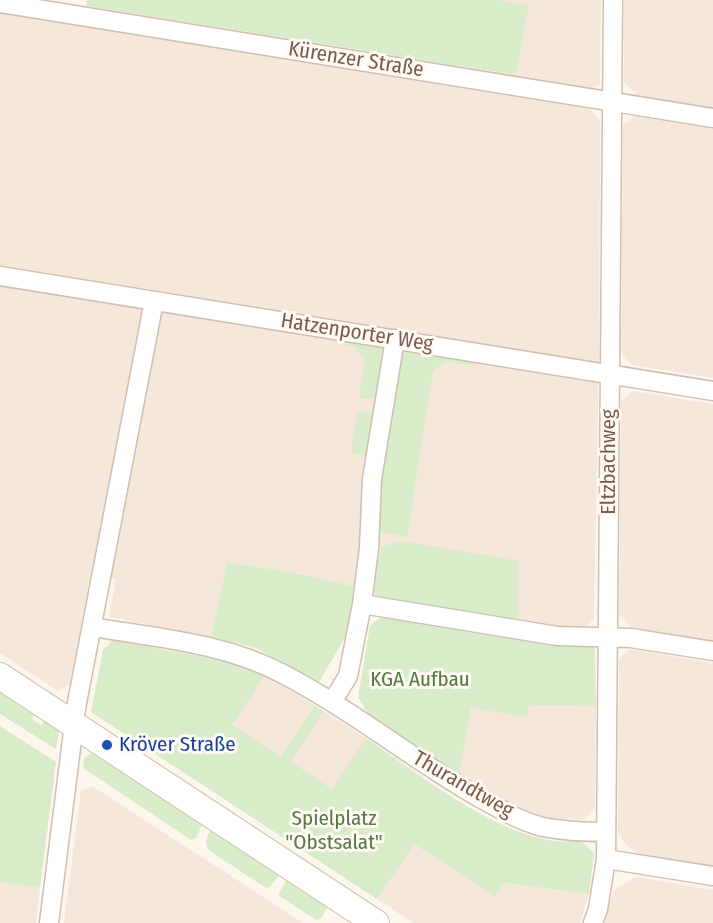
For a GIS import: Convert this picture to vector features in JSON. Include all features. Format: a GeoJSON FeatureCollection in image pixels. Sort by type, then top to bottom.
{"type":"FeatureCollection","features":[{"type":"Feature","properties":{"kind":"street","name":"Eltzbachweg"},"geometry":{"type":"LineString","coordinates":[[593,923],[598,909],[606,859],[613,0]]}},
{"type":"Feature","properties":{"kind":"street","name":"Kürenzer Straße"},"geometry":{"type":"LineString","coordinates":[[0,3],[713,118]]}},
{"type":"Feature","properties":{"kind":"street","name":"Hatzenporter Weg"},"geometry":{"type":"LineString","coordinates":[[0,276],[713,391]]}},
{"type":"Feature","properties":{"kind":"street"},"geometry":{"type":"LineString","coordinates":[[49,923],[75,724],[154,301]]}},
{"type":"Feature","properties":{"kind":"street"},"geometry":{"type":"LineString","coordinates":[[332,702],[348,676],[362,604],[369,548],[372,479],[394,339]]}},
{"type":"Feature","properties":{"kind":"street"},"geometry":{"type":"LineString","coordinates":[[362,604],[557,636],[632,638],[713,651]]}},
{"type":"Feature","properties":{"kind":"street","name":"Thurandtweg"},"geometry":{"type":"LineString","coordinates":[[93,627],[225,651],[280,672],[332,702],[433,770],[509,813],[542,826],[586,832],[606,832]]}},
{"type":"Feature","properties":{"kind":"street"},"geometry":{"type":"LineString","coordinates":[[0,676],[376,923]]}},
{"type":"Feature","properties":{"kind":"street"},"geometry":{"type":"LineString","coordinates":[[606,859],[713,876]]}},
{"type":"Feature","properties":{"kind":"shaded area"},"geometry":{"type":"Polygon","coordinates":[[[498,0],[601,0],[600,84],[594,88],[516,75],[529,5],[498,0]]]}},
{"type":"Feature","properties":{"kind":"shaded area"},"geometry":{"type":"Polygon","coordinates":[[[624,0],[713,0],[713,107],[637,95],[624,82],[624,0]]]}},
{"type":"Feature","properties":{"kind":"shaded area"},"geometry":{"type":"Polygon","coordinates":[[[0,14],[589,108],[600,121],[599,348],[594,618],[584,629],[373,612],[354,586],[290,572],[227,562],[211,637],[109,617],[116,579],[91,573],[70,685],[58,691],[0,653],[0,14]]]}},
{"type":"Feature","properties":{"kind":"shaded area"},"geometry":{"type":"Polygon","coordinates":[[[635,116],[713,128],[713,378],[632,365],[621,352],[623,125],[635,116]]]}},
{"type":"Feature","properties":{"kind":"shaded area"},"geometry":{"type":"Polygon","coordinates":[[[633,391],[713,404],[713,641],[632,628],[619,614],[621,401],[633,391]]]}},
{"type":"Feature","properties":{"kind":"shaded area"},"geometry":{"type":"Polygon","coordinates":[[[630,649],[713,663],[713,866],[637,853],[625,844],[618,833],[619,659],[630,649]]]}},
{"type":"Feature","properties":{"kind":"shaded area"},"geometry":{"type":"Polygon","coordinates":[[[265,675],[315,705],[280,758],[231,726],[265,675]]]}},
{"type":"Feature","properties":{"kind":"shaded area"},"geometry":{"type":"Polygon","coordinates":[[[529,705],[596,706],[595,808],[584,820],[539,816],[459,775],[471,708],[527,716],[529,705]]]}},
{"type":"Feature","properties":{"kind":"shaded area"},"geometry":{"type":"Polygon","coordinates":[[[324,711],[366,738],[332,789],[291,763],[324,711]]]}},
{"type":"Feature","properties":{"kind":"shaded area"},"geometry":{"type":"Polygon","coordinates":[[[92,786],[303,923],[64,923],[81,790],[92,786]]]}},
{"type":"Feature","properties":{"kind":"shaded area"},"geometry":{"type":"Polygon","coordinates":[[[414,843],[495,896],[505,883],[589,894],[580,923],[413,923],[377,899],[414,843]]]}},
{"type":"Feature","properties":{"kind":"shaded area"},"geometry":{"type":"Polygon","coordinates":[[[636,877],[713,890],[713,923],[605,923],[613,891],[636,877]]]}},
{"type":"Feature","properties":{"kind":"shaded area"},"geometry":{"type":"Polygon","coordinates":[[[0,882],[40,888],[36,923],[0,923],[0,882]]]}},
{"type":"Feature","properties":{"kind":"green space"},"geometry":{"type":"Polygon","coordinates":[[[87,0],[498,0],[529,5],[516,75],[86,6],[87,0]]]}},
{"type":"Feature","properties":{"kind":"green space"},"geometry":{"type":"Polygon","coordinates":[[[336,335],[383,346],[386,350],[380,392],[375,397],[359,398],[365,360],[355,347],[335,343],[336,335]]]}},
{"type":"Feature","properties":{"kind":"green space"},"geometry":{"type":"Polygon","coordinates":[[[408,350],[475,360],[474,366],[446,361],[433,371],[407,537],[375,531],[373,520],[401,352],[408,350]]]}},
{"type":"Feature","properties":{"kind":"green space"},"geometry":{"type":"Polygon","coordinates":[[[357,411],[376,413],[370,456],[351,453],[357,411]]]}},
{"type":"Feature","properties":{"kind":"green space","name":"KGA Aufbau"},"geometry":{"type":"Polygon","coordinates":[[[401,541],[519,561],[518,623],[381,601],[374,590],[381,547],[401,541]]]}},
{"type":"Feature","properties":{"kind":"green space","name":"KGA Aufbau"},"geometry":{"type":"Polygon","coordinates":[[[227,562],[290,572],[354,586],[347,634],[319,682],[256,648],[211,637],[227,562]]]}},
{"type":"Feature","properties":{"kind":"green space","name":"KGA Aufbau"},"geometry":{"type":"Polygon","coordinates":[[[383,616],[587,644],[595,648],[596,706],[529,705],[527,717],[471,708],[459,775],[370,717],[358,697],[370,625],[383,616]]]}},
{"type":"Feature","properties":{"kind":"green space","name":"Spielplatz \"Obstsalat\""},"geometry":{"type":"Polygon","coordinates":[[[113,640],[225,661],[265,675],[232,725],[280,757],[315,705],[324,711],[291,762],[332,789],[366,738],[456,800],[506,826],[554,841],[581,841],[594,853],[589,894],[505,883],[495,896],[414,844],[377,899],[91,712],[103,650],[113,640]]]}},
{"type":"Feature","properties":{"kind":"green space"},"geometry":{"type":"Polygon","coordinates":[[[0,686],[16,696],[13,701],[34,715],[32,719],[41,725],[44,721],[59,731],[56,749],[0,714],[0,686]]]}},
{"type":"Feature","properties":{"kind":"green space"},"geometry":{"type":"Polygon","coordinates":[[[0,726],[56,762],[40,888],[0,882],[0,726]]]}},
{"type":"Feature","properties":{"kind":"green space"},"geometry":{"type":"Polygon","coordinates":[[[94,752],[204,820],[196,838],[191,840],[83,768],[84,758],[94,752]]]}},
{"type":"Feature","properties":{"kind":"green space"},"geometry":{"type":"Polygon","coordinates":[[[212,828],[280,874],[269,888],[210,851],[206,843],[212,828]]]}},
{"type":"Feature","properties":{"kind":"green space"},"geometry":{"type":"Polygon","coordinates":[[[287,879],[330,903],[321,918],[317,920],[313,918],[278,895],[287,879]]]}},
{"type":"Feature","properties":{"kind":"place","name":"Kröver Straße"},"geometry":{"type":"Point","coordinates":[107,745]}}]}
